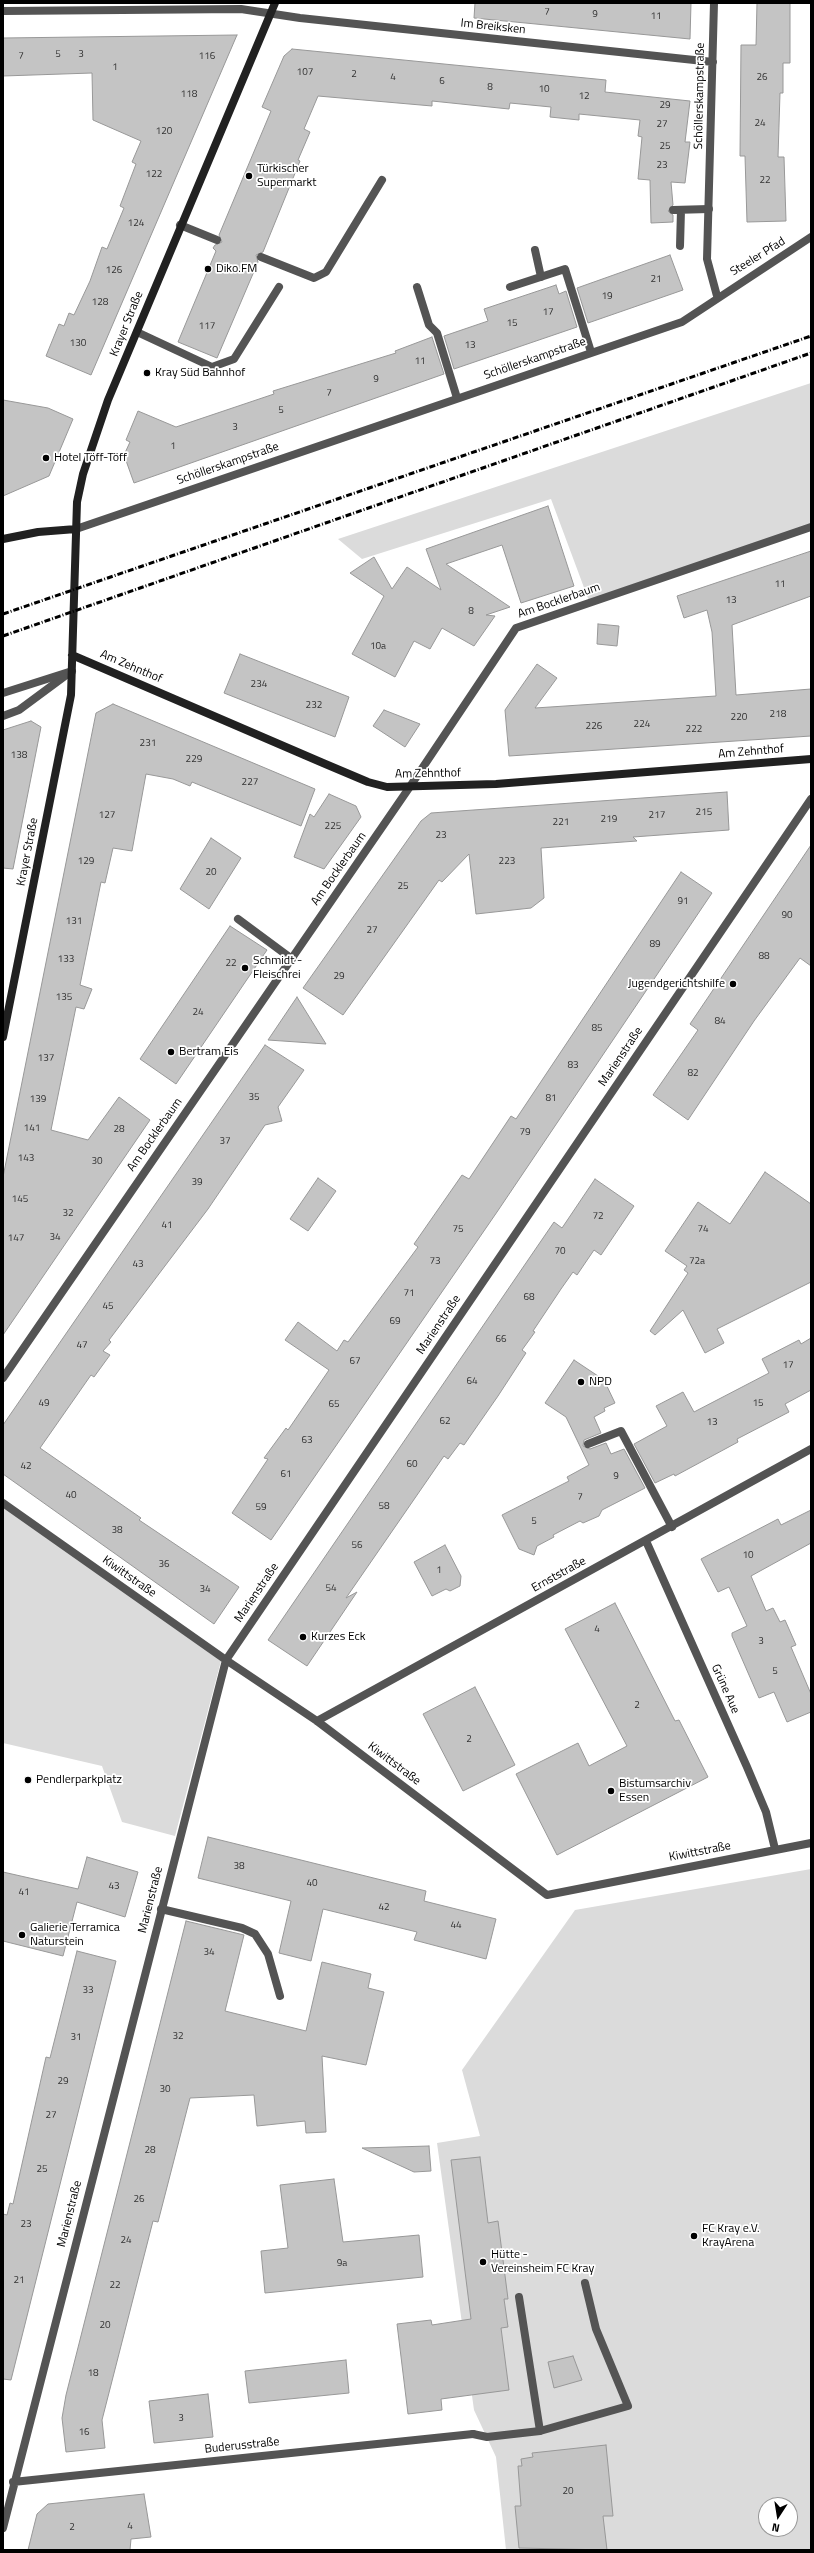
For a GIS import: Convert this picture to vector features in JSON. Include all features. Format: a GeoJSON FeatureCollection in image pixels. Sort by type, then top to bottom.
{"type":"FeatureCollection","features":[{"type":"Feature","properties":{"kind":"main road","name":"Krayer Straße"},"geometry":{"type":"LineString","coordinates":[[3,1037],[71,695],[77,502],[90,448],[180,225],[275,3]]}},
{"type":"Feature","properties":{"kind":"main road"},"geometry":{"type":"LineString","coordinates":[[3,539],[38,532],[76,529]]}},
{"type":"Feature","properties":{"kind":"main road","name":"Am Zehnthof"},"geometry":{"type":"LineString","coordinates":[[72,655],[368,782],[387,787],[409,788],[496,784],[811,759]]}},
{"type":"Feature","properties":{"kind":"street","name":"Schöllerskampstraße"},"geometry":{"type":"LineString","coordinates":[[76,529],[682,322],[718,296],[707,259],[714,3]]}},
{"type":"Feature","properties":{"kind":"street","name":"Im Breiksken"},"geometry":{"type":"LineString","coordinates":[[3,11],[241,9],[308,19],[713,62]]}},
{"type":"Feature","properties":{"kind":"street"},"geometry":{"type":"LineString","coordinates":[[261,257],[314,278],[326,272],[382,180]]}},
{"type":"Feature","properties":{"kind":"street"},"geometry":{"type":"LineString","coordinates":[[680,246],[677,210],[709,209]]}},
{"type":"Feature","properties":{"kind":"street"},"geometry":{"type":"LineString","coordinates":[[180,225],[217,240]]}},
{"type":"Feature","properties":{"kind":"street","name":"Steeler Pfad"},"geometry":{"type":"LineString","coordinates":[[718,296],[811,237]]}},
{"type":"Feature","properties":{"kind":"street"},"geometry":{"type":"LineString","coordinates":[[535,250],[541,277]]}},
{"type":"Feature","properties":{"kind":"street"},"geometry":{"type":"LineString","coordinates":[[510,287],[565,269],[591,352]]}},
{"type":"Feature","properties":{"kind":"street"},"geometry":{"type":"LineString","coordinates":[[137,332],[212,367],[234,359],[279,287]]}},
{"type":"Feature","properties":{"kind":"street"},"geometry":{"type":"LineString","coordinates":[[417,287],[429,324],[437,333],[457,398]]}},
{"type":"Feature","properties":{"kind":"street","name":"Am Bocklerbaum"},"geometry":{"type":"LineString","coordinates":[[3,1378],[409,788],[516,628],[811,527]]}},
{"type":"Feature","properties":{"kind":"street"},"geometry":{"type":"LineString","coordinates":[[3,693],[72,671]]}},
{"type":"Feature","properties":{"kind":"street"},"geometry":{"type":"LineString","coordinates":[[3,716],[19,710],[72,671]]}},
{"type":"Feature","properties":{"kind":"street","name":"Marienstraße"},"geometry":{"type":"LineString","coordinates":[[3,2528],[13,2482],[226,1660],[811,799]]}},
{"type":"Feature","properties":{"kind":"street"},"geometry":{"type":"LineString","coordinates":[[238,919],[292,959]]}},
{"type":"Feature","properties":{"kind":"street"},"geometry":{"type":"LineString","coordinates":[[588,1444],[621,1431],[672,1527]]}},
{"type":"Feature","properties":{"kind":"street","name":"Ernststraße"},"geometry":{"type":"LineString","coordinates":[[317,1721],[672,1527],[811,1449]]}},
{"type":"Feature","properties":{"kind":"street","name":"Kiwittstraße"},"geometry":{"type":"LineString","coordinates":[[3,1503],[226,1660],[317,1721],[547,1895],[811,1843]]}},
{"type":"Feature","properties":{"kind":"street","name":"Grüne Aue"},"geometry":{"type":"LineString","coordinates":[[646,1541],[766,1812],[776,1849]]}},
{"type":"Feature","properties":{"kind":"street"},"geometry":{"type":"LineString","coordinates":[[161,1909],[242,1928],[255,1934],[268,1954],[280,1996]]}},
{"type":"Feature","properties":{"kind":"street","name":"Buderusstraße"},"geometry":{"type":"LineString","coordinates":[[13,2482],[474,2434],[487,2437],[540,2430],[628,2406],[596,2329],[585,2284]]}},
{"type":"Feature","properties":{"kind":"street"},"geometry":{"type":"LineString","coordinates":[[519,2297],[540,2430]]}},
{"type":"Feature","properties":{"kind":"shaded area"},"geometry":{"type":"Polygon","coordinates":[[[811,383],[811,525],[589,601],[551,499],[362,559],[338,539],[811,383]]]}},
{"type":"Feature","properties":{"kind":"shaded area"},"geometry":{"type":"Polygon","coordinates":[[[3,1506],[221,1661],[175,1836],[122,1822],[102,1766],[3,1743],[3,1506]]]}},
{"type":"Feature","properties":{"kind":"shaded area"},"geometry":{"type":"Polygon","coordinates":[[[811,1869],[811,2550],[506,2550],[496,2457],[474,2410],[437,2143],[480,2136],[462,2070],[575,1910],[811,1869]]]}},
{"type":"Feature","properties":{"kind":"building"},"geometry":{"type":"Polygon","coordinates":[[[475,3],[691,3],[690,39],[474,18],[475,3]]]}},
{"type":"Feature","properties":{"kind":"building"},"geometry":{"type":"Polygon","coordinates":[[[757,3],[790,3],[790,63],[783,63],[783,93],[780,93],[778,157],[784,157],[786,221],[747,222],[745,156],[740,156],[741,45],[756,45],[757,3]]]}},
{"type":"Feature","properties":{"kind":"building"},"geometry":{"type":"Polygon","coordinates":[[[237,35],[91,375],[46,356],[59,324],[64,326],[69,313],[74,315],[90,281],[102,247],[107,249],[124,208],[120,206],[136,164],[132,162],[141,141],[93,120],[92,73],[3,76],[3,38],[237,35]]]}},
{"type":"Feature","properties":{"kind":"building"},"geometry":{"type":"Polygon","coordinates":[[[292,49],[606,80],[605,92],[690,101],[685,142],[690,142],[685,183],[671,182],[673,205],[668,211],[673,215],[673,222],[651,223],[650,180],[638,179],[642,137],[638,136],[640,120],[579,114],[579,120],[550,117],[551,107],[510,103],[509,109],[432,101],[432,106],[318,96],[304,129],[310,132],[298,160],[300,161],[263,252],[256,255],[258,262],[217,358],[178,342],[216,251],[213,248],[215,245],[222,242],[219,235],[271,111],[262,107],[284,56],[292,49]]]}},
{"type":"Feature","properties":{"kind":"building"},"geometry":{"type":"Polygon","coordinates":[[[670,255],[683,290],[588,323],[577,288],[670,255]]]}},
{"type":"Feature","properties":{"kind":"building"},"geometry":{"type":"Polygon","coordinates":[[[556,285],[559,294],[566,291],[577,327],[454,369],[444,336],[488,321],[484,309],[556,285]]]}},
{"type":"Feature","properties":{"kind":"building"},"geometry":{"type":"Polygon","coordinates":[[[432,337],[444,374],[134,483],[124,455],[130,442],[126,440],[138,411],[176,427],[274,394],[273,391],[396,353],[395,351],[432,337]]]}},
{"type":"Feature","properties":{"kind":"building"},"geometry":{"type":"Polygon","coordinates":[[[3,400],[48,408],[73,419],[49,476],[3,496],[3,400]]]}},
{"type":"Feature","properties":{"kind":"building"},"geometry":{"type":"Polygon","coordinates":[[[548,506],[574,586],[521,603],[502,545],[446,564],[510,607],[486,615],[495,616],[474,646],[442,628],[430,649],[414,641],[395,677],[352,654],[384,596],[350,573],[374,557],[392,589],[407,567],[441,590],[426,549],[548,506]]]}},
{"type":"Feature","properties":{"kind":"building"},"geometry":{"type":"Polygon","coordinates":[[[811,551],[811,596],[732,625],[736,695],[811,689],[811,736],[509,756],[505,710],[537,664],[557,678],[535,708],[716,696],[712,632],[707,610],[684,618],[677,596],[811,551]]]}},
{"type":"Feature","properties":{"kind":"building"},"geometry":{"type":"Polygon","coordinates":[[[598,624],[619,626],[617,646],[597,644],[598,624]]]}},
{"type":"Feature","properties":{"kind":"building"},"geometry":{"type":"Polygon","coordinates":[[[240,654],[349,697],[335,737],[224,693],[240,654]]]}},
{"type":"Feature","properties":{"kind":"building"},"geometry":{"type":"Polygon","coordinates":[[[113,704],[315,789],[301,826],[192,782],[190,786],[173,779],[146,774],[132,851],[113,848],[105,883],[101,882],[80,985],[92,989],[84,1009],[76,1007],[51,1130],[88,1140],[119,1097],[150,1120],[3,1335],[3,1177],[96,713],[113,704]]]}},
{"type":"Feature","properties":{"kind":"building"},"geometry":{"type":"Polygon","coordinates":[[[384,710],[420,724],[405,747],[373,726],[384,710]]]}},
{"type":"Feature","properties":{"kind":"building"},"geometry":{"type":"Polygon","coordinates":[[[31,721],[41,727],[13,869],[3,868],[3,730],[31,721]]]}},
{"type":"Feature","properties":{"kind":"building"},"geometry":{"type":"Polygon","coordinates":[[[727,792],[729,830],[633,837],[637,841],[541,848],[544,898],[531,908],[476,914],[469,854],[442,882],[439,880],[343,1015],[303,988],[421,821],[431,813],[727,792]]]}},
{"type":"Feature","properties":{"kind":"building"},"geometry":{"type":"Polygon","coordinates":[[[329,794],[356,806],[361,817],[324,869],[294,857],[310,814],[314,817],[329,794]]]}},
{"type":"Feature","properties":{"kind":"building"},"geometry":{"type":"Polygon","coordinates":[[[211,838],[241,858],[209,909],[180,889],[211,838]]]}},
{"type":"Feature","properties":{"kind":"building"},"geometry":{"type":"Polygon","coordinates":[[[811,845],[811,966],[800,958],[754,1021],[688,1120],[653,1095],[698,1030],[690,1024],[811,845]]]}},
{"type":"Feature","properties":{"kind":"building"},"geometry":{"type":"Polygon","coordinates":[[[681,872],[712,893],[497,1212],[271,1540],[232,1513],[268,1459],[264,1458],[286,1428],[288,1430],[329,1370],[285,1340],[298,1322],[337,1351],[344,1340],[348,1342],[418,1247],[414,1244],[462,1175],[469,1179],[511,1116],[516,1119],[681,872]]]}},
{"type":"Feature","properties":{"kind":"building"},"geometry":{"type":"Polygon","coordinates":[[[230,926],[267,950],[176,1084],[140,1059],[230,926]]]}},
{"type":"Feature","properties":{"kind":"building"},"geometry":{"type":"Polygon","coordinates":[[[297,997],[326,1044],[268,1040],[297,997]]]}},
{"type":"Feature","properties":{"kind":"building"},"geometry":{"type":"Polygon","coordinates":[[[265,1045],[304,1070],[278,1107],[282,1121],[265,1125],[208,1209],[109,1340],[111,1342],[103,1351],[110,1355],[94,1377],[91,1375],[40,1448],[141,1518],[139,1520],[239,1587],[214,1624],[3,1474],[3,1425],[265,1045]]]}},
{"type":"Feature","properties":{"kind":"building"},"geometry":{"type":"Polygon","coordinates":[[[765,1172],[811,1204],[811,1282],[717,1329],[724,1343],[705,1353],[683,1310],[655,1335],[650,1331],[688,1273],[684,1270],[687,1266],[665,1251],[698,1202],[730,1224],[765,1172]]]}},
{"type":"Feature","properties":{"kind":"building"},"geometry":{"type":"Polygon","coordinates":[[[318,1178],[336,1191],[308,1231],[290,1219],[318,1178]]]}},
{"type":"Feature","properties":{"kind":"building"},"geometry":{"type":"Polygon","coordinates":[[[595,1179],[634,1206],[601,1255],[594,1250],[577,1275],[573,1272],[533,1331],[535,1332],[522,1350],[526,1353],[498,1396],[464,1445],[460,1443],[448,1459],[444,1456],[346,1598],[357,1592],[307,1666],[268,1640],[554,1222],[562,1228],[595,1179]]]}},
{"type":"Feature","properties":{"kind":"building"},"geometry":{"type":"Polygon","coordinates":[[[811,1338],[811,1390],[785,1404],[789,1412],[737,1439],[738,1442],[675,1476],[674,1474],[655,1483],[634,1444],[667,1426],[656,1406],[683,1392],[694,1412],[769,1373],[762,1359],[799,1340],[801,1344],[811,1338]]]}},
{"type":"Feature","properties":{"kind":"building"},"geometry":{"type":"Polygon","coordinates":[[[574,1360],[604,1380],[615,1403],[604,1408],[605,1411],[594,1417],[601,1433],[584,1440],[583,1446],[590,1449],[606,1443],[611,1454],[624,1449],[645,1488],[602,1510],[599,1516],[583,1523],[580,1521],[553,1535],[554,1537],[537,1546],[534,1555],[519,1549],[502,1515],[569,1481],[567,1477],[589,1465],[566,1417],[545,1403],[574,1360]]]}},
{"type":"Feature","properties":{"kind":"building"},"geometry":{"type":"Polygon","coordinates":[[[811,1510],[811,1543],[751,1576],[766,1611],[773,1608],[780,1622],[785,1620],[796,1645],[791,1647],[811,1694],[811,1712],[787,1722],[774,1692],[759,1698],[732,1636],[732,1633],[747,1626],[729,1587],[718,1592],[701,1559],[778,1519],[781,1525],[811,1510]]]}},
{"type":"Feature","properties":{"kind":"building"},"geometry":{"type":"Polygon","coordinates":[[[445,1545],[461,1576],[460,1586],[450,1591],[446,1589],[432,1596],[414,1562],[445,1545]]]}},
{"type":"Feature","properties":{"kind":"building"},"geometry":{"type":"Polygon","coordinates":[[[615,1603],[675,1721],[679,1720],[708,1777],[557,1855],[516,1774],[578,1743],[589,1766],[627,1746],[565,1629],[615,1603]]]}},
{"type":"Feature","properties":{"kind":"building"},"geometry":{"type":"Polygon","coordinates":[[[475,1687],[515,1765],[463,1791],[423,1714],[475,1687]]]}},
{"type":"Feature","properties":{"kind":"building"},"geometry":{"type":"Polygon","coordinates":[[[208,1837],[426,1891],[424,1901],[496,1919],[486,1959],[414,1940],[417,1932],[323,1909],[311,1961],[279,1953],[291,1901],[198,1878],[208,1837]]]}},
{"type":"Feature","properties":{"kind":"building"},"geometry":{"type":"Polygon","coordinates":[[[87,1857],[138,1872],[125,1917],[77,1902],[63,1956],[3,1941],[3,1872],[78,1889],[87,1857]]]}},
{"type":"Feature","properties":{"kind":"building"},"geometry":{"type":"Polygon","coordinates":[[[186,1921],[244,1935],[225,2011],[306,2031],[322,1962],[371,1974],[368,1988],[384,1992],[366,2065],[322,2056],[326,2132],[306,2133],[305,2121],[257,2126],[254,2095],[190,2098],[158,2222],[153,2221],[102,2420],[105,2448],[66,2452],[62,2418],[66,2395],[186,1921]]]}},
{"type":"Feature","properties":{"kind":"building"},"geometry":{"type":"Polygon","coordinates":[[[77,1951],[116,1961],[11,2380],[3,2379],[3,2214],[7,2215],[10,2203],[13,2204],[46,2057],[50,2058],[77,1951]]]}},
{"type":"Feature","properties":{"kind":"building"},"geometry":{"type":"Polygon","coordinates":[[[429,2146],[431,2171],[414,2172],[362,2148],[429,2146]]]}},
{"type":"Feature","properties":{"kind":"building"},"geometry":{"type":"Polygon","coordinates":[[[480,2157],[488,2223],[498,2221],[508,2299],[504,2299],[508,2327],[501,2328],[509,2390],[441,2399],[442,2410],[408,2414],[397,2324],[431,2320],[432,2325],[471,2319],[451,2160],[480,2157]]]}},
{"type":"Feature","properties":{"kind":"building"},"geometry":{"type":"Polygon","coordinates":[[[334,2179],[343,2242],[419,2235],[423,2277],[265,2293],[261,2251],[288,2248],[280,2185],[334,2179]]]}},
{"type":"Feature","properties":{"kind":"building"},"geometry":{"type":"Polygon","coordinates":[[[573,2356],[582,2380],[554,2388],[548,2362],[573,2356]]]}},
{"type":"Feature","properties":{"kind":"building"},"geometry":{"type":"Polygon","coordinates":[[[346,2360],[349,2393],[249,2403],[245,2371],[346,2360]]]}},
{"type":"Feature","properties":{"kind":"building"},"geometry":{"type":"Polygon","coordinates":[[[208,2394],[213,2437],[154,2443],[149,2401],[208,2394]]]}},
{"type":"Feature","properties":{"kind":"building"},"geometry":{"type":"Polygon","coordinates":[[[606,2445],[613,2516],[603,2516],[607,2550],[519,2548],[515,2506],[521,2506],[518,2466],[522,2466],[521,2459],[533,2457],[532,2453],[606,2445]]]}},
{"type":"Feature","properties":{"kind":"building"},"geometry":{"type":"Polygon","coordinates":[[[144,2494],[151,2537],[131,2539],[130,2550],[28,2550],[37,2514],[48,2504],[144,2494]]]}},
{"type":"Feature","properties":{"kind":"railway"},"geometry":{"type":"LineString","coordinates":[[3,614],[811,336]]}},
{"type":"Feature","properties":{"kind":"railway"},"geometry":{"type":"LineString","coordinates":[[3,636],[811,353]]}},
{"type":"Feature","properties":{"kind":"place","name":"Türkischer Supermarkt"},"geometry":{"type":"Point","coordinates":[249,176]}},
{"type":"Feature","properties":{"kind":"place","name":"Diko.FM"},"geometry":{"type":"Point","coordinates":[208,269]}},
{"type":"Feature","properties":{"kind":"place","name":"Kray Süd Bahnhof"},"geometry":{"type":"Point","coordinates":[147,373]}},
{"type":"Feature","properties":{"kind":"place","name":"Hotel Töff-Töff"},"geometry":{"type":"Point","coordinates":[46,458]}},
{"type":"Feature","properties":{"kind":"place","name":"Schmidt - Fleischrei"},"geometry":{"type":"Point","coordinates":[245,968]}},
{"type":"Feature","properties":{"kind":"place","name":"Jugendgerichtshilfe"},"geometry":{"type":"Point","coordinates":[733,984]}},
{"type":"Feature","properties":{"kind":"place","name":"Bertram Eis"},"geometry":{"type":"Point","coordinates":[171,1052]}},
{"type":"Feature","properties":{"kind":"place","name":"NPD"},"geometry":{"type":"Point","coordinates":[581,1382]}},
{"type":"Feature","properties":{"kind":"place","name":"Kurzes Eck"},"geometry":{"type":"Point","coordinates":[303,1637]}},
{"type":"Feature","properties":{"kind":"place","name":"Pendlerparkplatz"},"geometry":{"type":"Point","coordinates":[28,1780]}},
{"type":"Feature","properties":{"kind":"place","name":"Bistumsarchiv Essen"},"geometry":{"type":"Point","coordinates":[611,1791]}},
{"type":"Feature","properties":{"kind":"place","name":"Galierie Terramica Naturstein"},"geometry":{"type":"Point","coordinates":[22,1935]}},
{"type":"Feature","properties":{"kind":"place","name":"FC Kray e.V. KrayArena"},"geometry":{"type":"Point","coordinates":[694,2236]}},
{"type":"Feature","properties":{"kind":"place","name":"Hütte - Vereinsheim FC Kray"},"geometry":{"type":"Point","coordinates":[483,2262]}}]}
